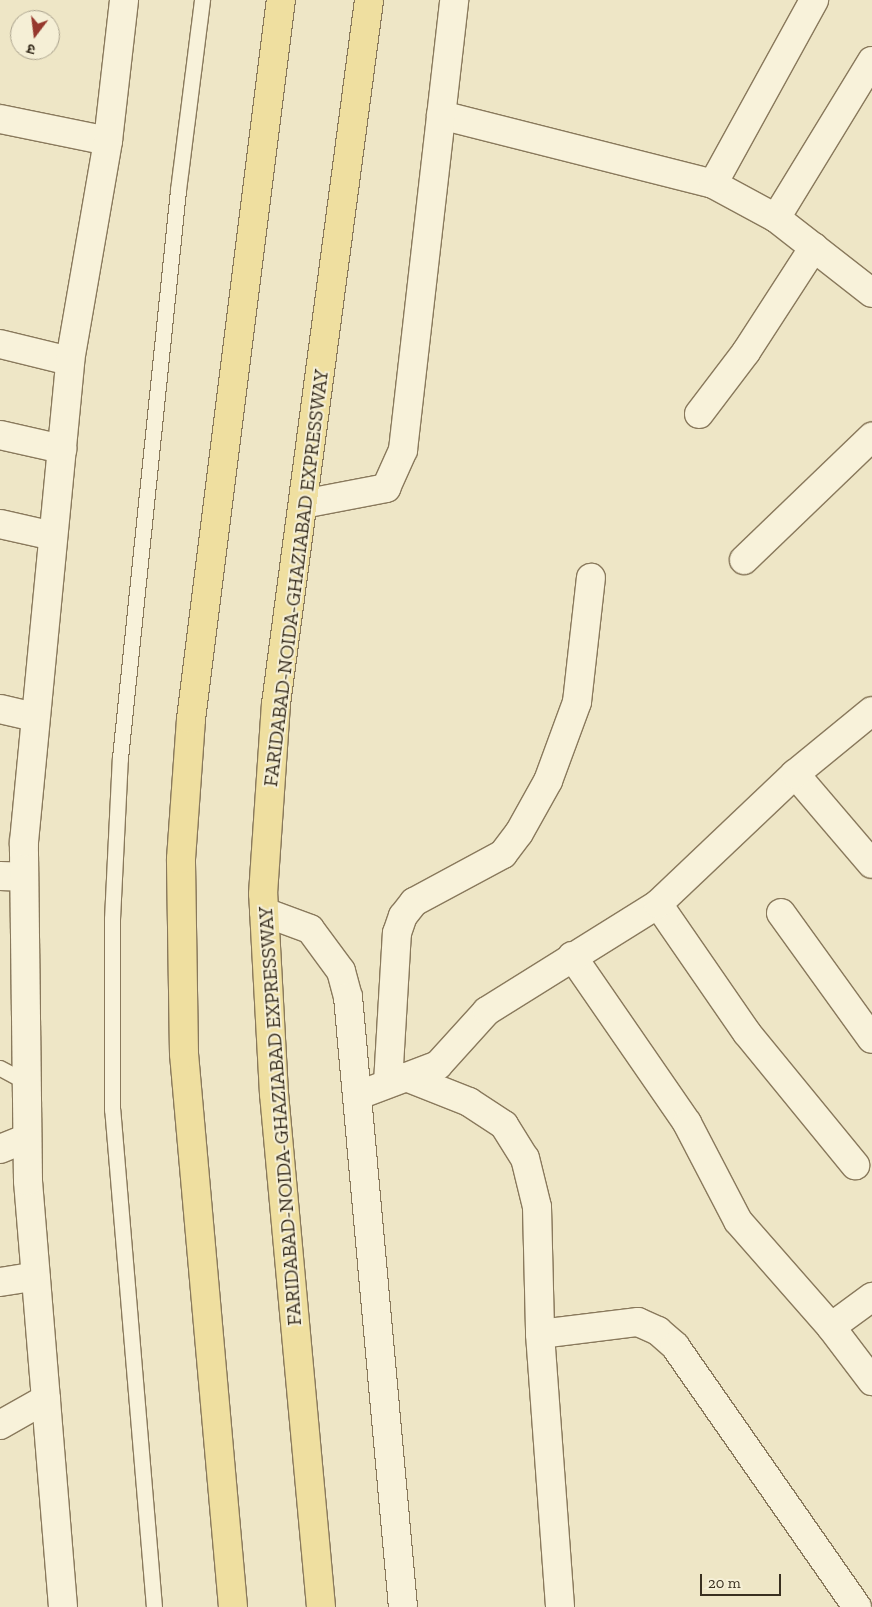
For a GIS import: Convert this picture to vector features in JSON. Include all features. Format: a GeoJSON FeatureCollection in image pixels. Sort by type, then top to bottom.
{"type":"FeatureCollection","features":[{"type":"Feature","properties":{"kind":"main road"},"geometry":{"type":"LineString","coordinates":[[233,1607],[184,1054],[181,859],[191,719],[280,0]]}},
{"type":"Feature","properties":{"kind":"main road","name":"FARIDABAD-NOIDA-GHAZIABAD EXPRESSWAY"},"geometry":{"type":"LineString","coordinates":[[321,1607],[274,1094],[264,912],[276,704],[369,0]]}},
{"type":"Feature","properties":{"kind":"street"},"geometry":{"type":"LineString","coordinates":[[63,1607],[36,1276],[27,1138],[26,1082],[12,876],[24,842],[70,361],[108,141],[124,0]]}},
{"type":"Feature","properties":{"kind":"street"},"geometry":{"type":"LineString","coordinates":[[303,504],[386,488],[403,450],[454,0]]}},
{"type":"Feature","properties":{"kind":"street"},"geometry":{"type":"LineString","coordinates":[[713,184],[814,0]]}},
{"type":"Feature","properties":{"kind":"street"},"geometry":{"type":"LineString","coordinates":[[776,218],[872,61]]}},
{"type":"Feature","properties":{"kind":"street"},"geometry":{"type":"LineString","coordinates":[[441,115],[713,184],[776,218],[872,293]]}},
{"type":"Feature","properties":{"kind":"street"},"geometry":{"type":"LineString","coordinates":[[0,119],[108,141]]}},
{"type":"Feature","properties":{"kind":"street"},"geometry":{"type":"LineString","coordinates":[[699,414],[746,352],[814,247]]}},
{"type":"Feature","properties":{"kind":"street"},"geometry":{"type":"LineString","coordinates":[[0,344],[70,361]]}},
{"type":"Feature","properties":{"kind":"street"},"geometry":{"type":"LineString","coordinates":[[0,435],[62,449]]}},
{"type":"Feature","properties":{"kind":"street"},"geometry":{"type":"LineString","coordinates":[[744,560],[872,437]]}},
{"type":"Feature","properties":{"kind":"street"},"geometry":{"type":"LineString","coordinates":[[0,524],[53,536]]}},
{"type":"Feature","properties":{"kind":"street"},"geometry":{"type":"LineString","coordinates":[[397,1080],[397,933],[403,916],[414,902],[503,854],[520,833],[548,782],[577,702],[591,578]]}},
{"type":"Feature","properties":{"kind":"street"},"geometry":{"type":"LineString","coordinates":[[0,709],[35,717]]}},
{"type":"Feature","properties":{"kind":"street"},"geometry":{"type":"LineString","coordinates":[[359,1094],[438,1065],[487,1011],[572,956],[658,904],[795,774],[872,711]]}},
{"type":"Feature","properties":{"kind":"street"},"geometry":{"type":"LineString","coordinates":[[795,774],[872,864]]}},
{"type":"Feature","properties":{"kind":"street"},"geometry":{"type":"LineString","coordinates":[[658,904],[747,1033],[855,1165]]}},
{"type":"Feature","properties":{"kind":"street"},"geometry":{"type":"LineString","coordinates":[[264,912],[310,928],[341,971],[348,997],[359,1094],[403,1607]]}},
{"type":"Feature","properties":{"kind":"street"},"geometry":{"type":"LineString","coordinates":[[781,913],[872,1039]]}},
{"type":"Feature","properties":{"kind":"street"},"geometry":{"type":"LineString","coordinates":[[572,956],[687,1123],[738,1221],[832,1327],[872,1381]]}},
{"type":"Feature","properties":{"kind":"street"},"geometry":{"type":"LineString","coordinates":[[397,1080],[469,1102],[504,1126],[525,1158],[536,1207],[540,1334],[560,1607]]}},
{"type":"Feature","properties":{"kind":"street"},"geometry":{"type":"LineString","coordinates":[[0,1150],[27,1138]]}},
{"type":"Feature","properties":{"kind":"street"},"geometry":{"type":"LineString","coordinates":[[0,1282],[36,1276]]}},
{"type":"Feature","properties":{"kind":"street"},"geometry":{"type":"LineString","coordinates":[[832,1327],[872,1297]]}},
{"type":"Feature","properties":{"kind":"street"},"geometry":{"type":"LineString","coordinates":[[540,1334],[638,1322],[658,1331],[675,1346],[857,1607]]}},
{"type":"Feature","properties":{"kind":"street"},"geometry":{"type":"LineString","coordinates":[[0,1425],[46,1399]]}},
{"type":"Feature","properties":{"kind":"lane"},"geometry":{"type":"LineString","coordinates":[[154,1607],[112,1110],[112,919],[120,758],[178,190],[202,0]]}},
{"type":"Feature","properties":{"kind":"lane"},"geometry":{"type":"LineString","coordinates":[[0,1068],[26,1082]]}}]}
